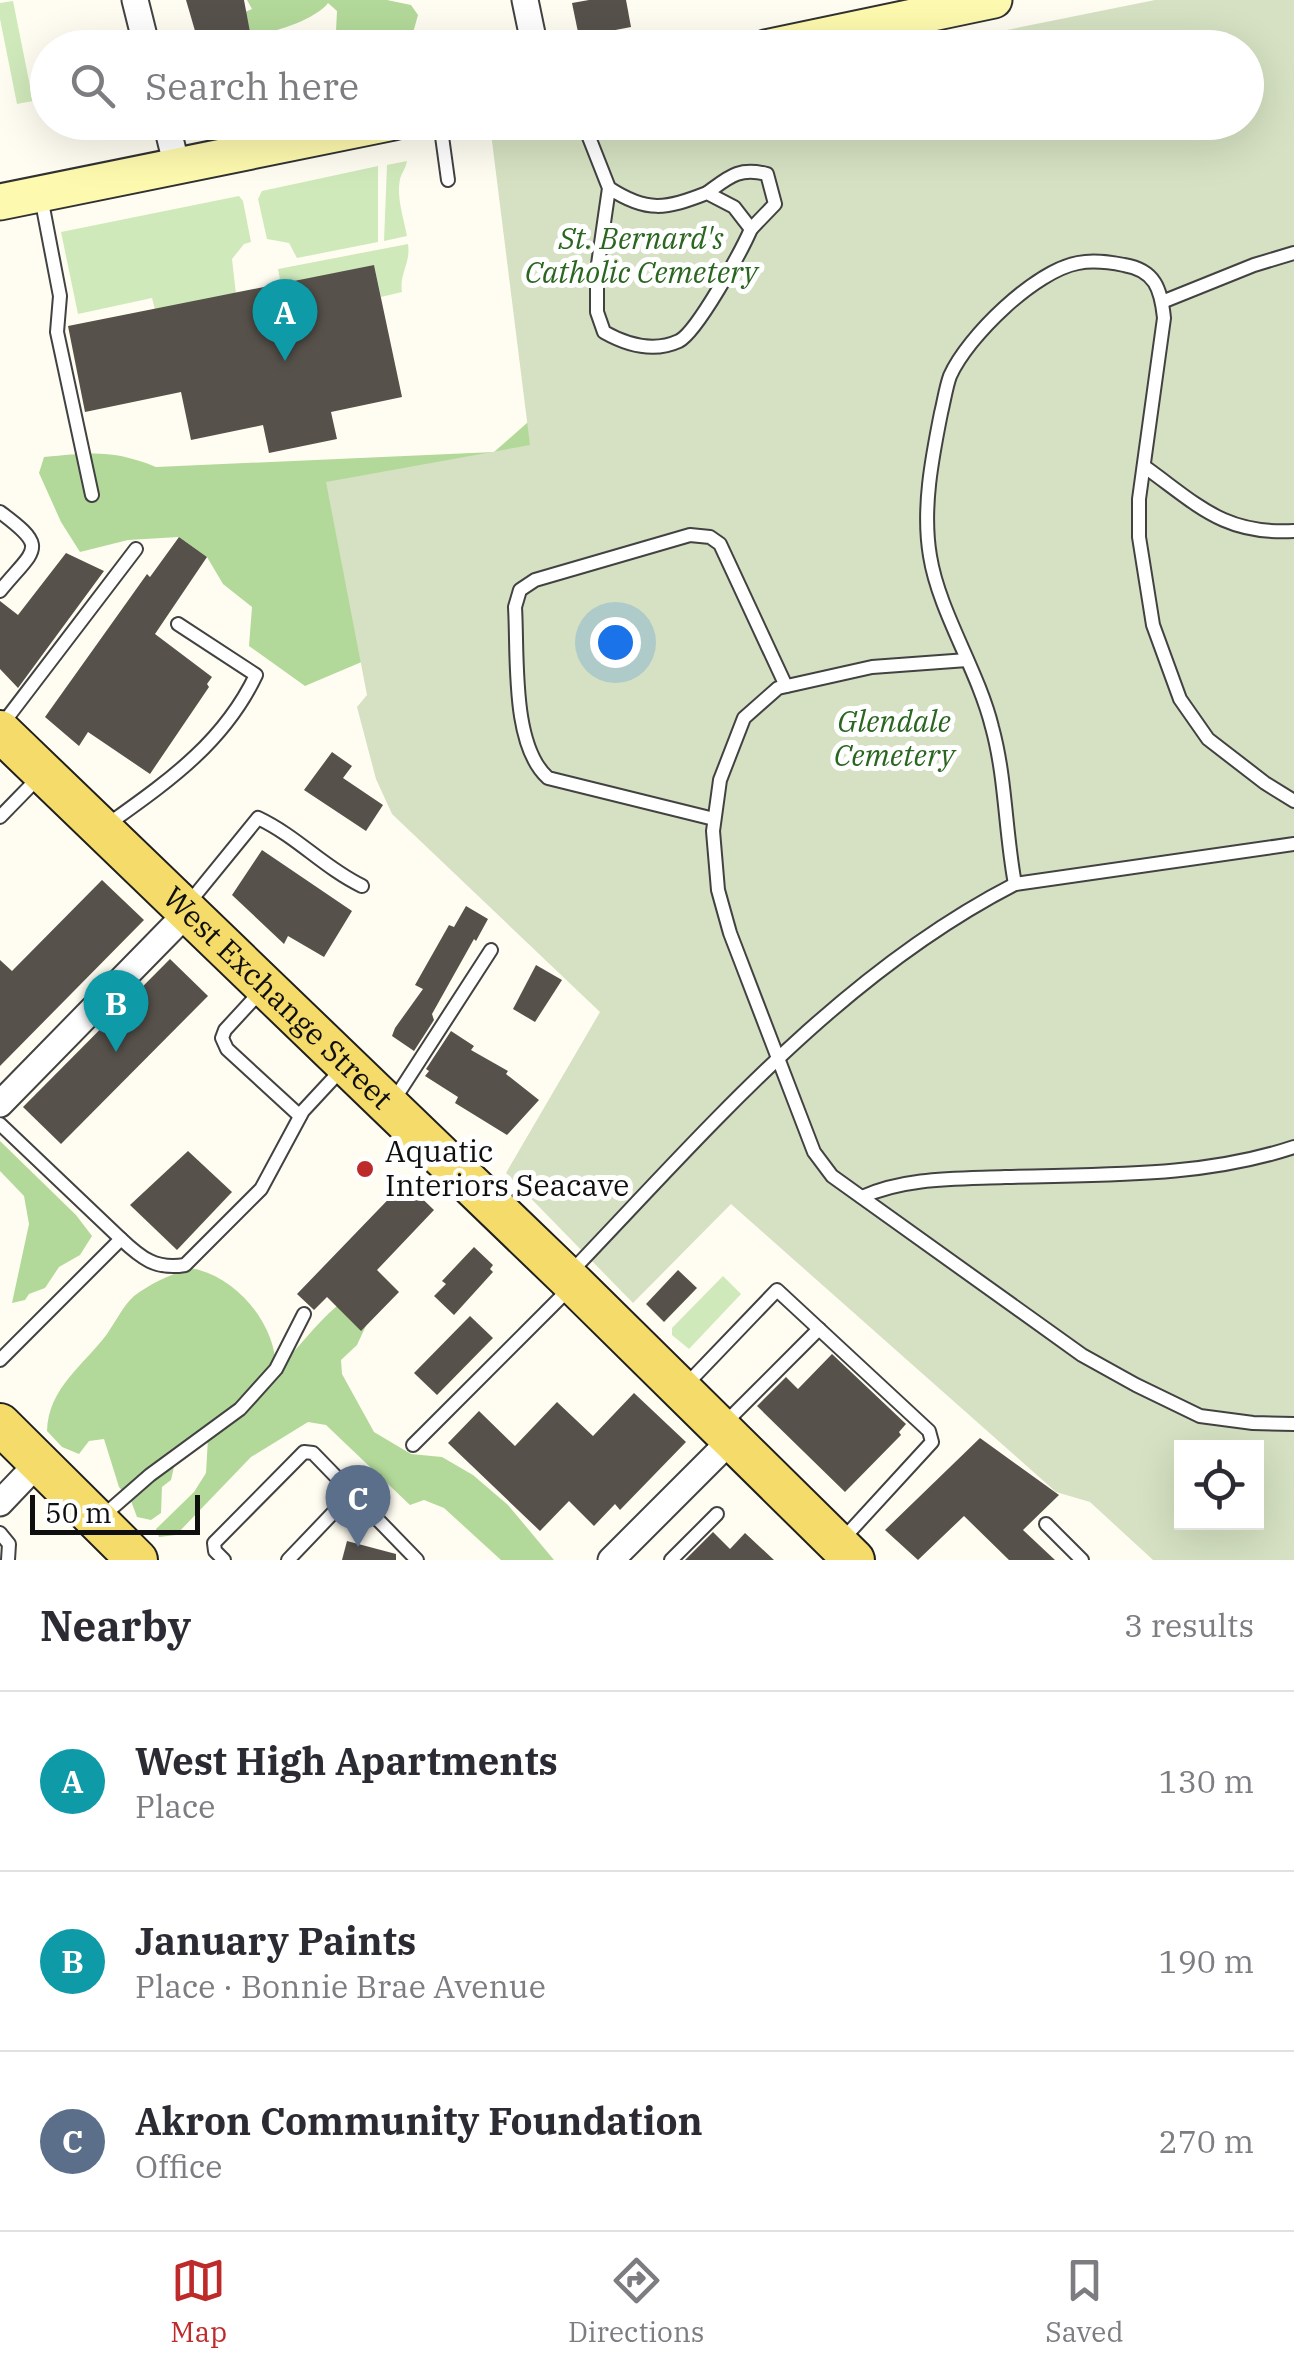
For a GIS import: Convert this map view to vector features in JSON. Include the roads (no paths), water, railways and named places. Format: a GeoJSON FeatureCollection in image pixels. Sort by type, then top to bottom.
{"type":"FeatureCollection","features":[{"type":"Feature","properties":{"kind":"main road"},"geometry":{"type":"LineString","coordinates":[[830,30],[907,9],[994,0]]}},
{"type":"Feature","properties":{"kind":"main road"},"geometry":{"type":"LineString","coordinates":[[0,202],[307,140]]}},
{"type":"Feature","properties":{"kind":"main road","name":"West Exchange Street"},"geometry":{"type":"LineString","coordinates":[[0,729],[846,1552]]}},
{"type":"Feature","properties":{"kind":"main road"},"geometry":{"type":"LineString","coordinates":[[0,1424],[137,1560]]}},
{"type":"Feature","properties":{"kind":"street"},"geometry":{"type":"LineString","coordinates":[[135,0],[142,30]]}},
{"type":"Feature","properties":{"kind":"street"},"geometry":{"type":"LineString","coordinates":[[525,0],[531,30]]}},
{"type":"Feature","properties":{"kind":"street"},"geometry":{"type":"LineString","coordinates":[[170,140],[177,167]]}},
{"type":"Feature","properties":{"kind":"street"},"geometry":{"type":"LineString","coordinates":[[0,1104],[185,911]]}},
{"type":"Feature","properties":{"kind":"street"},"geometry":{"type":"LineString","coordinates":[[611,1560],[726,1434]]}},
{"type":"Feature","properties":{"kind":"street"},"geometry":{"type":"LineString","coordinates":[[0,1503],[38,1462]]}},
{"type":"Feature","properties":{"kind":"lane"},"geometry":{"type":"LineString","coordinates":[[442,140],[448,180]]}},
{"type":"Feature","properties":{"kind":"lane"},"geometry":{"type":"LineString","coordinates":[[590,140],[608,188],[597,271],[597,312],[604,332],[626,344],[656,347],[683,340],[708,305],[751,229],[774,204],[767,174],[749,170],[734,174],[707,193],[676,205],[654,207],[631,203],[608,188]]}},
{"type":"Feature","properties":{"kind":"lane"},"geometry":{"type":"LineString","coordinates":[[707,193],[734,207],[751,229]]}},
{"type":"Feature","properties":{"kind":"lane"},"geometry":{"type":"LineString","coordinates":[[41,194],[60,296],[57,332],[92,495]]}},
{"type":"Feature","properties":{"kind":"lane"},"geometry":{"type":"LineString","coordinates":[[1162,302],[1294,253]]}},
{"type":"Feature","properties":{"kind":"lane"},"geometry":{"type":"LineString","coordinates":[[1014,884],[996,742],[930,556],[928,491],[950,376],[974,342],[1012,302],[1048,275],[1077,263],[1102,261],[1147,272],[1161,290],[1164,318],[1140,499],[1142,555],[1153,625],[1180,700],[1208,740],[1294,801]]}},
{"type":"Feature","properties":{"kind":"lane"},"geometry":{"type":"LineString","coordinates":[[1144,467],[1222,522],[1268,533],[1294,532]]}},
{"type":"Feature","properties":{"kind":"lane"},"geometry":{"type":"LineString","coordinates":[[0,512],[34,541],[32,550],[0,591]]}},
{"type":"Feature","properties":{"kind":"lane"},"geometry":{"type":"LineString","coordinates":[[714,819],[548,778],[534,766],[523,737],[515,607],[520,590],[534,580],[690,535],[710,538],[720,544],[786,686]]}},
{"type":"Feature","properties":{"kind":"lane"},"geometry":{"type":"LineString","coordinates":[[0,729],[136,549]]}},
{"type":"Feature","properties":{"kind":"lane"},"geometry":{"type":"LineString","coordinates":[[101,829],[187,768],[245,698],[256,676],[178,624]]}},
{"type":"Feature","properties":{"kind":"lane"},"geometry":{"type":"LineString","coordinates":[[967,660],[872,667],[778,688],[744,718],[720,780],[713,831],[722,904],[776,1062],[814,1152],[832,1176],[1082,1355],[1200,1416],[1294,1424]]}},
{"type":"Feature","properties":{"kind":"lane"},"geometry":{"type":"LineString","coordinates":[[0,817],[43,773]]}},
{"type":"Feature","properties":{"kind":"lane"},"geometry":{"type":"LineString","coordinates":[[185,911],[258,818],[290,833],[334,872],[362,886]]}},
{"type":"Feature","properties":{"kind":"lane"},"geometry":{"type":"LineString","coordinates":[[412,1445],[776,1062],[890,960],[923,936],[1014,884],[1294,844]]}},
{"type":"Feature","properties":{"kind":"lane"},"geometry":{"type":"LineString","coordinates":[[390,1107],[492,950]]}},
{"type":"Feature","properties":{"kind":"lane"},"geometry":{"type":"LineString","coordinates":[[265,987],[222,1038],[227,1049],[300,1116]]}},
{"type":"Feature","properties":{"kind":"lane"},"geometry":{"type":"LineString","coordinates":[[0,1124],[142,1259],[156,1265],[185,1265],[261,1189],[300,1116],[346,1065]]}},
{"type":"Feature","properties":{"kind":"lane"},"geometry":{"type":"LineString","coordinates":[[862,1197],[882,1188],[948,1179],[1191,1170],[1252,1161],[1294,1147]]}},
{"type":"Feature","properties":{"kind":"lane"},"geometry":{"type":"LineString","coordinates":[[0,1360],[120,1240]]}},
{"type":"Feature","properties":{"kind":"lane"},"geometry":{"type":"LineString","coordinates":[[682,1390],[778,1290],[928,1431],[932,1442],[846,1552]]}},
{"type":"Feature","properties":{"kind":"lane"},"geometry":{"type":"LineString","coordinates":[[98,1521],[150,1475],[240,1409],[276,1369],[304,1314]]}},
{"type":"Feature","properties":{"kind":"lane"},"geometry":{"type":"LineString","coordinates":[[726,1434],[819,1329]]}},
{"type":"Feature","properties":{"kind":"lane"},"geometry":{"type":"LineString","coordinates":[[224,1560],[215,1551],[214,1542],[304,1452],[313,1453],[418,1560]]}},
{"type":"Feature","properties":{"kind":"lane"},"geometry":{"type":"LineString","coordinates":[[288,1560],[352,1493]]}},
{"type":"Feature","properties":{"kind":"lane"},"geometry":{"type":"LineString","coordinates":[[671,1560],[717,1514]]}},
{"type":"Feature","properties":{"kind":"lane"},"geometry":{"type":"LineString","coordinates":[[1046,1524],[1082,1560]]}},
{"type":"Feature","properties":{"kind":"lane"},"geometry":{"type":"LineString","coordinates":[[0,1533],[9,1544],[8,1560]]}},
{"type":"Feature","properties":{"kind":"place","name":"West High Apartments"},"geometry":{"type":"Point","coordinates":[285,361]}},
{"type":"Feature","properties":{"kind":"place","name":"January Paints"},"geometry":{"type":"Point","coordinates":[116,1052]}},
{"type":"Feature","properties":{"kind":"place","name":"Aquatic Interiors Seacave"},"geometry":{"type":"Point","coordinates":[365,1169]}},
{"type":"Feature","properties":{"kind":"place","name":"Akron Community Foundation"},"geometry":{"type":"Point","coordinates":[358,1547]}},
{"type":"Feature","properties":{"kind":"park label","name":"St. Bernard's Catholic Cemetery"},"geometry":{"type":"Point","coordinates":[641,256]}},
{"type":"Feature","properties":{"kind":"park label","name":"Glendale Cemetery"},"geometry":{"type":"Point","coordinates":[894,739]}}]}
